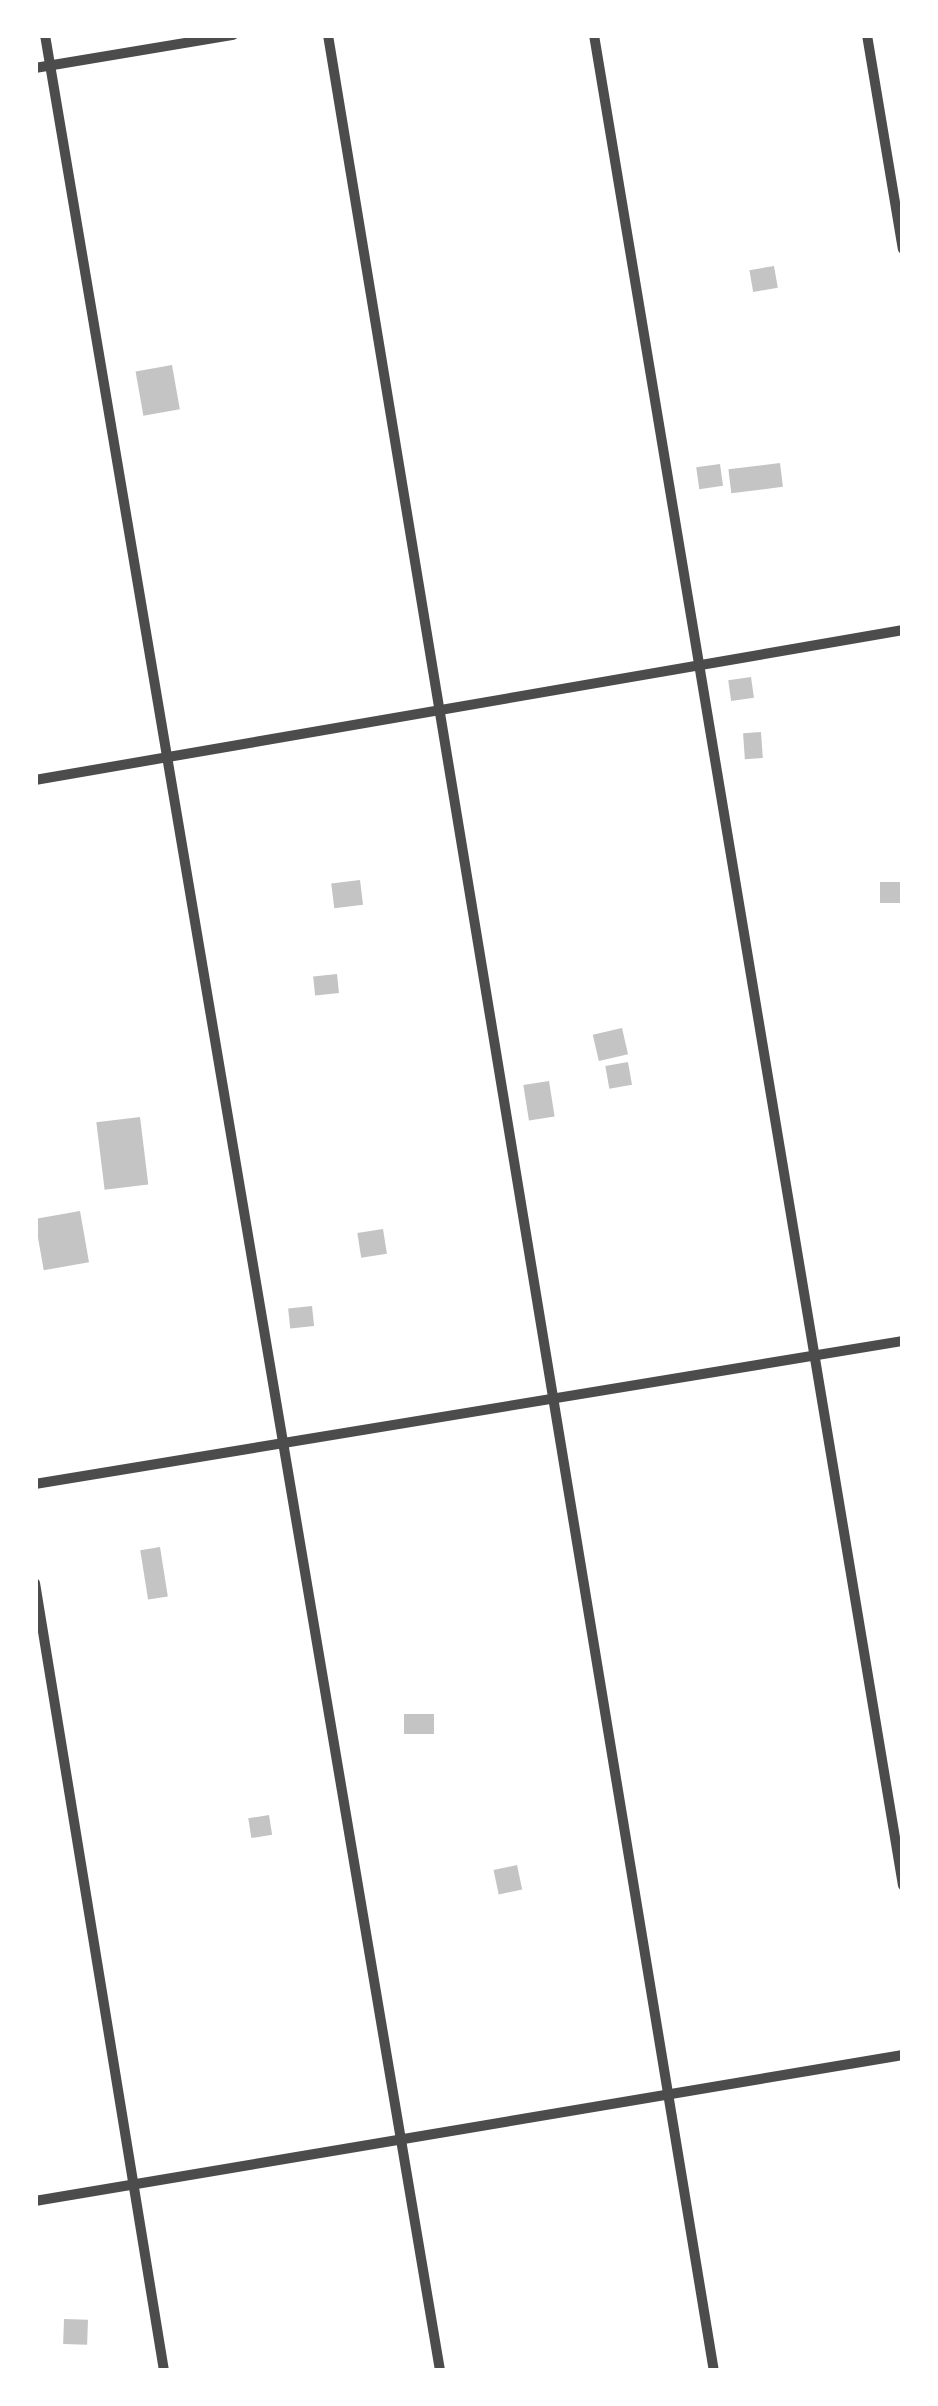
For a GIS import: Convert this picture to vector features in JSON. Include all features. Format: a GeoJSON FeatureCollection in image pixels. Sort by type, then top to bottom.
{"type":"FeatureCollection","features":[{"type":"Feature","properties":{"kind":"street"},"geometry":{"type":"LineString","coordinates":[[45,35],[440,2371]]}},
{"type":"Feature","properties":{"kind":"street"},"geometry":{"type":"LineString","coordinates":[[35,68],[234,35]]}},
{"type":"Feature","properties":{"kind":"street"},"geometry":{"type":"LineString","coordinates":[[328,35],[714,2371]]}},
{"type":"Feature","properties":{"kind":"street"},"geometry":{"type":"LineString","coordinates":[[594,35],[903,1885]]}},
{"type":"Feature","properties":{"kind":"street"},"geometry":{"type":"LineString","coordinates":[[867,35],[903,250]]}},
{"type":"Feature","properties":{"kind":"street"},"geometry":{"type":"LineString","coordinates":[[35,780],[903,630]]}},
{"type":"Feature","properties":{"kind":"street"},"geometry":{"type":"LineString","coordinates":[[35,1484],[903,1341]]}},
{"type":"Feature","properties":{"kind":"street"},"geometry":{"type":"LineString","coordinates":[[35,1584],[164,2371]]}},
{"type":"Feature","properties":{"kind":"street"},"geometry":{"type":"LineString","coordinates":[[35,2201],[903,2055]]}},
{"type":"Feature","properties":{"kind":"building"},"geometry":{"type":"Polygon","coordinates":[[[774,266],[778,288],[753,292],[749,270],[774,266]]]}},
{"type":"Feature","properties":{"kind":"building"},"geometry":{"type":"Polygon","coordinates":[[[172,365],[180,409],[143,416],[136,371],[172,365]]]}},
{"type":"Feature","properties":{"kind":"building"},"geometry":{"type":"Polygon","coordinates":[[[780,463],[783,487],[731,493],[728,469],[780,463]]]}},
{"type":"Feature","properties":{"kind":"building"},"geometry":{"type":"Polygon","coordinates":[[[720,464],[723,486],[699,489],[696,467],[720,464]]]}},
{"type":"Feature","properties":{"kind":"building"},"geometry":{"type":"Polygon","coordinates":[[[751,677],[754,698],[731,701],[728,680],[751,677]]]}},
{"type":"Feature","properties":{"kind":"building"},"geometry":{"type":"Polygon","coordinates":[[[761,732],[763,758],[745,759],[743,733],[761,732]]]}},
{"type":"Feature","properties":{"kind":"building"},"geometry":{"type":"Polygon","coordinates":[[[360,880],[363,905],[334,908],[331,884],[360,880]]]}},
{"type":"Feature","properties":{"kind":"building"},"geometry":{"type":"Polygon","coordinates":[[[880,882],[903,882],[903,903],[880,903],[880,882]]]}},
{"type":"Feature","properties":{"kind":"building"},"geometry":{"type":"Polygon","coordinates":[[[337,974],[339,993],[315,995],[313,977],[337,974]]]}},
{"type":"Feature","properties":{"kind":"building"},"geometry":{"type":"Polygon","coordinates":[[[622,1028],[628,1054],[599,1061],[593,1035],[622,1028]]]}},
{"type":"Feature","properties":{"kind":"building"},"geometry":{"type":"Polygon","coordinates":[[[628,1062],[632,1085],[609,1089],[605,1066],[628,1062]]]}},
{"type":"Feature","properties":{"kind":"building"},"geometry":{"type":"Polygon","coordinates":[[[549,1081],[555,1117],[529,1121],[523,1085],[549,1081]]]}},
{"type":"Feature","properties":{"kind":"building"},"geometry":{"type":"Polygon","coordinates":[[[140,1117],[148,1184],[105,1190],[96,1122],[140,1117]]]}},
{"type":"Feature","properties":{"kind":"building"},"geometry":{"type":"Polygon","coordinates":[[[80,1211],[89,1262],[44,1270],[35,1219],[80,1211]]]}},
{"type":"Feature","properties":{"kind":"building"},"geometry":{"type":"Polygon","coordinates":[[[383,1229],[387,1254],[361,1258],[357,1233],[383,1229]]]}},
{"type":"Feature","properties":{"kind":"building"},"geometry":{"type":"Polygon","coordinates":[[[312,1306],[314,1326],[290,1328],[288,1309],[312,1306]]]}},
{"type":"Feature","properties":{"kind":"building"},"geometry":{"type":"Polygon","coordinates":[[[160,1547],[168,1596],[148,1600],[140,1550],[160,1547]]]}},
{"type":"Feature","properties":{"kind":"building"},"geometry":{"type":"Polygon","coordinates":[[[404,1714],[434,1714],[434,1734],[404,1734],[404,1714]]]}},
{"type":"Feature","properties":{"kind":"building"},"geometry":{"type":"Polygon","coordinates":[[[269,1815],[272,1835],[251,1838],[248,1818],[269,1815]]]}},
{"type":"Feature","properties":{"kind":"building"},"geometry":{"type":"Polygon","coordinates":[[[517,1865],[522,1889],[499,1894],[494,1870],[517,1865]]]}},
{"type":"Feature","properties":{"kind":"building"},"geometry":{"type":"Polygon","coordinates":[[[64,2319],[88,2320],[87,2345],[63,2344],[64,2319]]]}}]}
